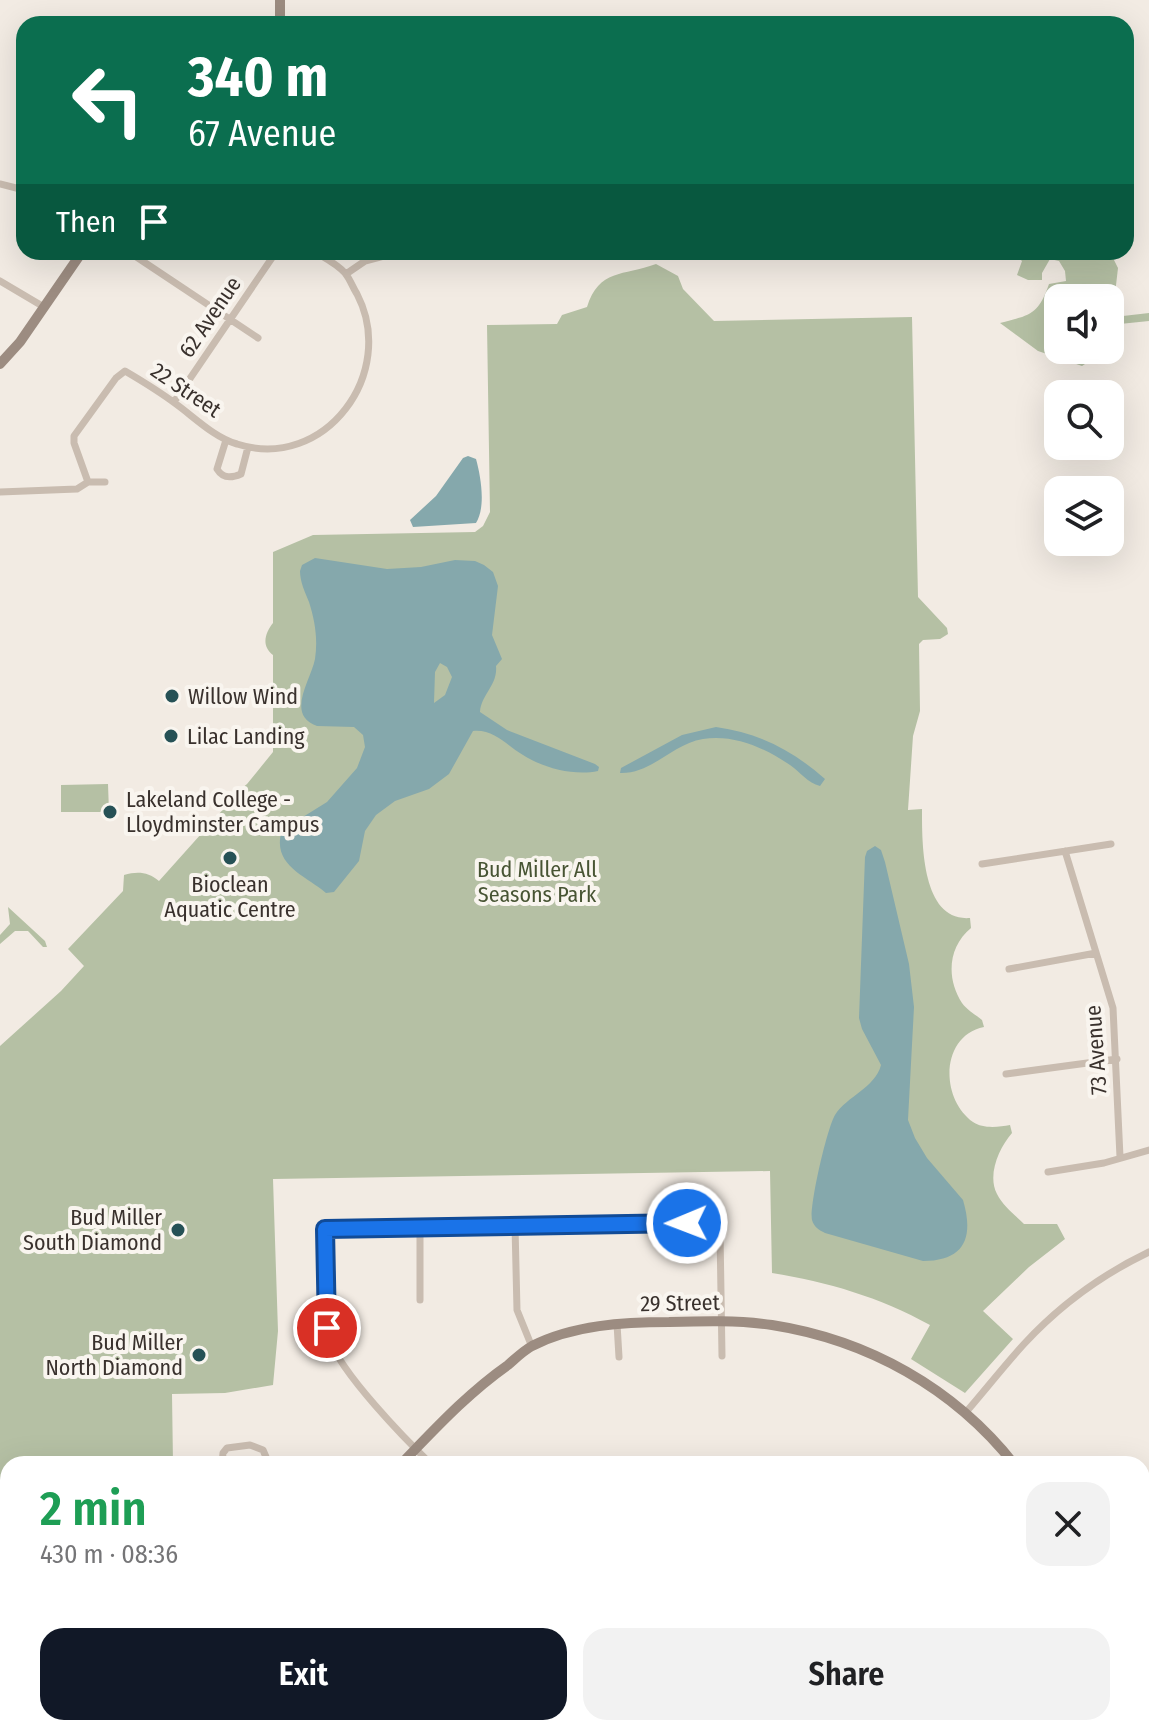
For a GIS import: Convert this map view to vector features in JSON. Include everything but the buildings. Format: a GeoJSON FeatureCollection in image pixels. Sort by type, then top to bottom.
{"type":"FeatureCollection","features":[{"type":"Feature","properties":{"kind":"street"},"geometry":{"type":"LineString","coordinates":[[0,364],[20,342],[76,260]]}},
{"type":"Feature","properties":{"kind":"street"},"geometry":{"type":"LineString","coordinates":[[141,260],[258,338]]}},
{"type":"Feature","properties":{"kind":"street","name":"62 Avenue"},"geometry":{"type":"LineString","coordinates":[[174,402],[271,260]]}},
{"type":"Feature","properties":{"kind":"street"},"geometry":{"type":"LineString","coordinates":[[226,440],[217,469],[224,476],[233,477],[241,474],[248,447],[278,447],[318,434],[336,420],[357,394],[368,363],[368,330],[362,306],[346,274],[326,260]]}},
{"type":"Feature","properties":{"kind":"street"},"geometry":{"type":"LineString","coordinates":[[346,274],[369,260]]}},
{"type":"Feature","properties":{"kind":"street"},"geometry":{"type":"LineString","coordinates":[[0,281],[44,307]]}},
{"type":"Feature","properties":{"kind":"street","name":"22 Street"},"geometry":{"type":"LineString","coordinates":[[88,482],[74,436],[116,378],[125,371],[226,440],[248,447]]}},
{"type":"Feature","properties":{"kind":"street"},"geometry":{"type":"LineString","coordinates":[[0,492],[77,489],[88,482],[105,482]]}},
{"type":"Feature","properties":{"kind":"street"},"geometry":{"type":"LineString","coordinates":[[982,864],[1111,844]]}},
{"type":"Feature","properties":{"kind":"street","name":"73 Avenue"},"geometry":{"type":"LineString","coordinates":[[1065,851],[1113,1008],[1120,1157]]}},
{"type":"Feature","properties":{"kind":"street"},"geometry":{"type":"LineString","coordinates":[[1009,969],[1096,953]]}},
{"type":"Feature","properties":{"kind":"street"},"geometry":{"type":"LineString","coordinates":[[1006,1074],[1117,1059]]}},
{"type":"Feature","properties":{"kind":"street"},"geometry":{"type":"LineString","coordinates":[[1048,1172],[1104,1163],[1149,1150]]}},
{"type":"Feature","properties":{"kind":"street"},"geometry":{"type":"LineString","coordinates":[[423,1456],[337,1356],[326,1318],[325,1229],[716,1223],[720,1232],[722,1356]]}},
{"type":"Feature","properties":{"kind":"street"},"geometry":{"type":"LineString","coordinates":[[515,1226],[517,1310],[532,1347]]}},
{"type":"Feature","properties":{"kind":"street"},"geometry":{"type":"LineString","coordinates":[[420,1228],[420,1300]]}},
{"type":"Feature","properties":{"kind":"street"},"geometry":{"type":"LineString","coordinates":[[967,1411],[1025,1343],[1056,1313],[1089,1285],[1149,1252]]}},
{"type":"Feature","properties":{"kind":"street","name":"29 Street"},"geometry":{"type":"LineString","coordinates":[[409,1456],[479,1385],[532,1347],[590,1328],[617,1324],[721,1321],[771,1325],[850,1345],[917,1377],[967,1411],[1007,1456]]}},
{"type":"Feature","properties":{"kind":"street"},"geometry":{"type":"LineString","coordinates":[[617,1324],[619,1357]]}},
{"type":"Feature","properties":{"kind":"street"},"geometry":{"type":"LineString","coordinates":[[223,1456],[227,1448],[250,1445],[265,1453],[265,1456]]}},
{"type":"Feature","properties":{"kind":"green space"},"geometry":{"type":"Polygon","coordinates":[[[1021,260],[1049,260],[1042,273],[1042,280],[1028,280],[1017,275],[1021,260]]]}},
{"type":"Feature","properties":{"kind":"green space"},"geometry":{"type":"Polygon","coordinates":[[[1054,260],[1114,260],[1118,268],[1116,284],[1049,284],[1066,281],[1059,261],[1054,260]]]}},
{"type":"Feature","properties":{"kind":"green space","name":"Bud Miller All Seasons Park"},"geometry":{"type":"Polygon","coordinates":[[[656,264],[678,276],[683,289],[714,321],[912,317],[918,597],[947,628],[948,634],[940,639],[923,640],[919,644],[920,711],[913,736],[908,810],[922,809],[924,859],[933,894],[942,907],[954,916],[970,918],[971,928],[954,953],[953,983],[962,1003],[982,1020],[984,1027],[959,1042],[952,1055],[950,1084],[962,1112],[973,1122],[986,1127],[1010,1125],[1012,1133],[999,1154],[993,1179],[1002,1202],[1024,1224],[1057,1224],[1065,1239],[1029,1267],[983,1311],[1013,1339],[965,1393],[911,1359],[930,1325],[892,1306],[853,1292],[772,1273],[770,1171],[273,1179],[278,1331],[273,1385],[225,1393],[172,1394],[173,1456],[0,1456],[0,1046],[84,966],[68,949],[123,891],[124,875],[143,873],[159,881],[227,805],[225,802],[247,784],[273,752],[273,655],[267,648],[266,639],[273,623],[273,552],[313,535],[475,532],[483,526],[490,512],[487,325],[557,324],[562,315],[587,307],[598,286],[605,280],[656,264]]]}},
{"type":"Feature","properties":{"kind":"green space"},"geometry":{"type":"Polygon","coordinates":[[[1044,295],[1044,353],[1000,323],[1032,312],[1044,295]]]}},
{"type":"Feature","properties":{"kind":"green space"},"geometry":{"type":"Polygon","coordinates":[[[1149,313],[1149,321],[1124,324],[1124,316],[1149,313]]]}},
{"type":"Feature","properties":{"kind":"green space"},"geometry":{"type":"Polygon","coordinates":[[[108,784],[109,812],[61,812],[61,785],[108,784]]]}},
{"type":"Feature","properties":{"kind":"green space"},"geometry":{"type":"Polygon","coordinates":[[[8,907],[45,941],[47,947],[43,947],[28,931],[15,931],[0,944],[0,935],[10,924],[8,907]]]}},
{"type":"Feature","properties":{"kind":"water"},"geometry":{"type":"Polygon","coordinates":[[[463,458],[476,459],[481,483],[481,509],[476,523],[413,527],[410,520],[436,496],[463,458]]]}},
{"type":"Feature","properties":{"kind":"water"},"geometry":{"type":"Polygon","coordinates":[[[315,558],[387,569],[421,567],[455,560],[475,561],[484,565],[493,572],[498,586],[492,635],[502,659],[496,666],[480,712],[507,730],[595,764],[599,767],[598,771],[569,772],[549,767],[531,760],[494,735],[473,731],[449,774],[429,789],[395,801],[376,815],[365,831],[359,861],[334,892],[326,893],[286,861],[281,852],[282,830],[327,802],[357,768],[365,747],[363,735],[354,727],[317,726],[303,714],[302,696],[315,659],[316,644],[313,616],[301,579],[302,565],[315,558]],[[440,663],[435,672],[434,703],[445,695],[452,677],[447,667],[440,663]]]}},
{"type":"Feature","properties":{"kind":"water"},"geometry":{"type":"Polygon","coordinates":[[[716,727],[774,744],[825,779],[820,786],[816,785],[760,748],[715,738],[692,742],[642,769],[620,773],[621,768],[682,735],[716,727]]]}},
{"type":"Feature","properties":{"kind":"water"},"geometry":{"type":"Polygon","coordinates":[[[875,846],[881,850],[885,862],[909,964],[914,1007],[908,1120],[927,1158],[963,1200],[966,1213],[963,1244],[949,1257],[937,1260],[923,1261],[825,1233],[812,1220],[819,1168],[835,1115],[873,1080],[881,1065],[859,1018],[865,857],[867,851],[875,846]]]}},
{"type":"Feature","properties":{"kind":"place","name":"Willow Wind"},"geometry":{"type":"Point","coordinates":[172,696]}},
{"type":"Feature","properties":{"kind":"place","name":"Lilac Landing"},"geometry":{"type":"Point","coordinates":[171,736]}},
{"type":"Feature","properties":{"kind":"place","name":"Lakeland College - Lloydminster Campus"},"geometry":{"type":"Point","coordinates":[110,812]}},
{"type":"Feature","properties":{"kind":"place","name":"Bioclean Aquatic Centre"},"geometry":{"type":"Point","coordinates":[230,858]}},
{"type":"Feature","properties":{"kind":"place","name":"Bud Miller South Diamond"},"geometry":{"type":"Point","coordinates":[178,1230]}},
{"type":"Feature","properties":{"kind":"place","name":"Bud Miller North Diamond"},"geometry":{"type":"Point","coordinates":[199,1355]}},
{"type":"Feature","properties":{"kind":"route"},"geometry":{"type":"LineString","coordinates":[[327,1328],[325,1229],[687,1223]]}}]}
